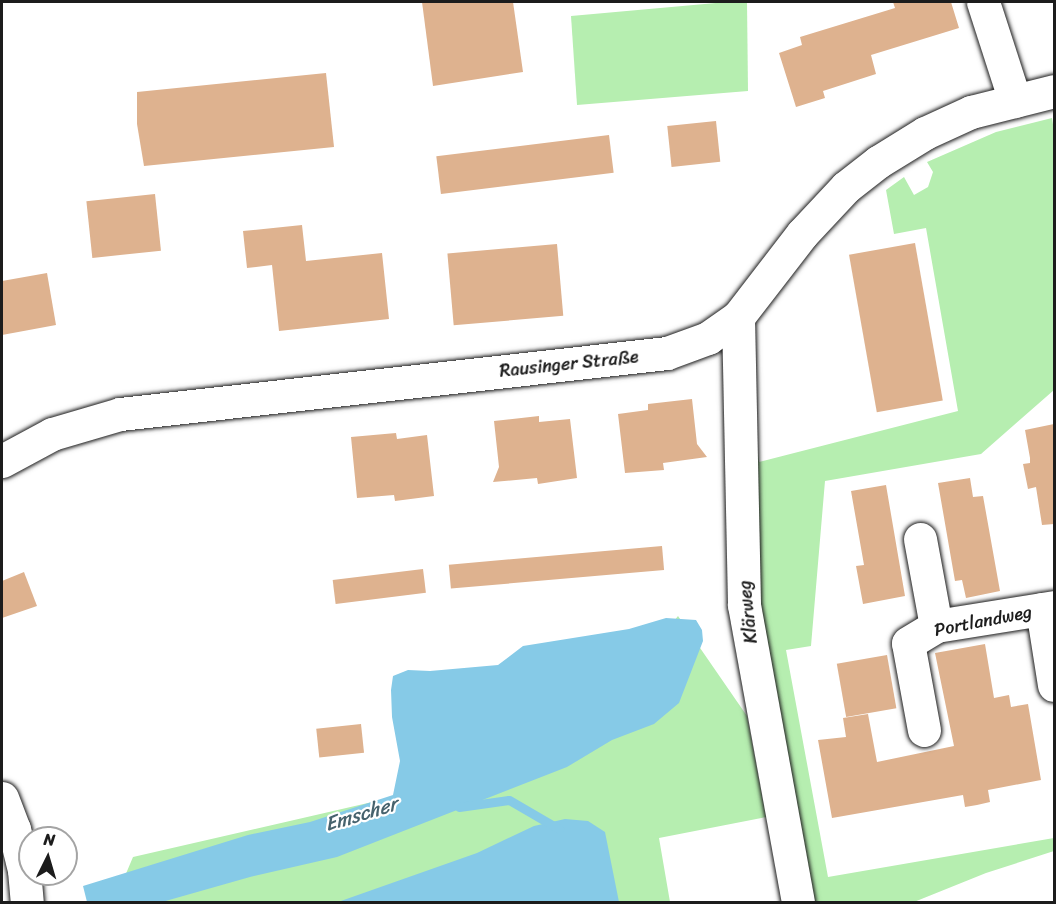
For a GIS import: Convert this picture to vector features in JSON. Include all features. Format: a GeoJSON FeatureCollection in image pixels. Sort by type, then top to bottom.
{"type":"FeatureCollection","features":[{"type":"Feature","properties":{"kind":"street"},"geometry":{"type":"LineString","coordinates":[[983,2],[1015,101]]}},
{"type":"Feature","properties":{"kind":"street","name":"Rausinger Straße"},"geometry":{"type":"LineString","coordinates":[[2,461],[52,434],[120,414],[667,353],[708,338],[738,317],[802,234],[846,187],[878,162],[925,133],[971,112],[1054,91]]}},
{"type":"Feature","properties":{"kind":"street","name":"Klärweg"},"geometry":{"type":"LineString","coordinates":[[738,317],[744,605],[798,903]]}},
{"type":"Feature","properties":{"kind":"street"},"geometry":{"type":"LineString","coordinates":[[920,539],[936,626]]}},
{"type":"Feature","properties":{"kind":"street","name":"Portlandweg"},"geometry":{"type":"LineString","coordinates":[[924,730],[908,643],[936,626],[1048,608],[1054,685]]}},
{"type":"Feature","properties":{"kind":"street"},"geometry":{"type":"LineString","coordinates":[[2,798],[14,829],[24,870],[27,903]]}},
{"type":"Feature","properties":{"kind":"green space"},"geometry":{"type":"Polygon","coordinates":[[[747,2],[748,91],[577,105],[571,16],[747,2]]]}},
{"type":"Feature","properties":{"kind":"green space"},"geometry":{"type":"Polygon","coordinates":[[[1052,118],[1054,131],[1054,390],[981,454],[825,481],[811,646],[786,650],[828,877],[1054,838],[1054,851],[986,873],[914,902],[802,902],[752,618],[756,438],[759,462],[958,411],[926,228],[894,234],[886,190],[904,177],[914,195],[928,187],[933,172],[927,162],[996,132],[1052,118]]]}},
{"type":"Feature","properties":{"kind":"green space"},"geometry":{"type":"Polygon","coordinates":[[[678,616],[747,716],[766,817],[659,838],[670,902],[114,902],[133,857],[563,758],[678,616]]]}},
{"type":"Feature","properties":{"kind":"water"},"geometry":{"type":"Polygon","coordinates":[[[666,618],[696,620],[702,630],[703,641],[679,703],[654,724],[612,740],[567,767],[337,857],[250,877],[162,902],[87,902],[83,886],[248,835],[310,822],[393,795],[400,761],[392,717],[393,676],[408,670],[430,671],[498,665],[523,646],[629,629],[666,618]]]}},
{"type":"Feature","properties":{"kind":"water"},"geometry":{"type":"Polygon","coordinates":[[[565,819],[588,821],[605,832],[619,902],[338,902],[477,853],[534,826],[565,819]]]}},
{"type":"Feature","properties":{"kind":"building"},"geometry":{"type":"Polygon","coordinates":[[[422,2],[513,2],[523,72],[433,86],[422,2]]]}},
{"type":"Feature","properties":{"kind":"building"},"geometry":{"type":"Polygon","coordinates":[[[893,2],[951,2],[959,28],[871,55],[876,74],[823,91],[825,98],[796,107],[779,53],[802,45],[800,37],[895,8],[893,2]]]}},
{"type":"Feature","properties":{"kind":"building"},"geometry":{"type":"Polygon","coordinates":[[[326,73],[334,147],[144,166],[137,124],[137,92],[326,73]]]}},
{"type":"Feature","properties":{"kind":"building"},"geometry":{"type":"Polygon","coordinates":[[[716,121],[720,162],[672,167],[667,126],[716,121]]]}},
{"type":"Feature","properties":{"kind":"building"},"geometry":{"type":"Polygon","coordinates":[[[609,135],[614,173],[441,194],[436,156],[609,135]]]}},
{"type":"Feature","properties":{"kind":"building"},"geometry":{"type":"Polygon","coordinates":[[[155,194],[161,251],[92,258],[86,201],[155,194]]]}},
{"type":"Feature","properties":{"kind":"building"},"geometry":{"type":"Polygon","coordinates":[[[302,225],[306,261],[382,253],[389,319],[279,331],[272,265],[247,268],[243,231],[302,225]]]}},
{"type":"Feature","properties":{"kind":"building"},"geometry":{"type":"Polygon","coordinates":[[[915,243],[943,401],[877,412],[849,255],[915,243]]]}},
{"type":"Feature","properties":{"kind":"building"},"geometry":{"type":"Polygon","coordinates":[[[557,244],[563,316],[454,325],[447,254],[557,244]]]}},
{"type":"Feature","properties":{"kind":"building"},"geometry":{"type":"Polygon","coordinates":[[[47,273],[56,325],[2,335],[2,281],[47,273]]]}},
{"type":"Feature","properties":{"kind":"building"},"geometry":{"type":"Polygon","coordinates":[[[692,399],[697,444],[707,457],[663,463],[664,470],[625,473],[618,414],[648,410],[648,404],[692,399]]]}},
{"type":"Feature","properties":{"kind":"building"},"geometry":{"type":"Polygon","coordinates":[[[539,416],[539,422],[570,419],[577,478],[538,484],[537,478],[493,482],[499,467],[494,421],[539,416]]]}},
{"type":"Feature","properties":{"kind":"building"},"geometry":{"type":"Polygon","coordinates":[[[1054,424],[1054,524],[1042,525],[1036,487],[1028,489],[1023,464],[1030,463],[1025,430],[1054,424]]]}},
{"type":"Feature","properties":{"kind":"building"},"geometry":{"type":"Polygon","coordinates":[[[396,433],[397,439],[427,435],[434,496],[395,501],[394,495],[357,498],[351,437],[396,433]]]}},
{"type":"Feature","properties":{"kind":"building"},"geometry":{"type":"Polygon","coordinates":[[[970,478],[973,497],[983,496],[1000,591],[966,598],[962,580],[955,581],[938,483],[970,478]]]}},
{"type":"Feature","properties":{"kind":"building"},"geometry":{"type":"Polygon","coordinates":[[[886,485],[905,596],[863,604],[856,566],[864,565],[851,491],[886,485]]]}},
{"type":"Feature","properties":{"kind":"building"},"geometry":{"type":"Polygon","coordinates":[[[662,546],[664,570],[451,589],[449,565],[662,546]]]}},
{"type":"Feature","properties":{"kind":"building"},"geometry":{"type":"Polygon","coordinates":[[[423,569],[426,593],[336,604],[333,580],[423,569]]]}},
{"type":"Feature","properties":{"kind":"building"},"geometry":{"type":"Polygon","coordinates":[[[24,572],[37,606],[2,618],[2,581],[24,572]]]}},
{"type":"Feature","properties":{"kind":"building"},"geometry":{"type":"Polygon","coordinates":[[[985,644],[994,698],[1009,695],[1011,707],[1028,704],[1041,780],[988,790],[990,802],[977,805],[965,807],[963,795],[832,818],[818,740],[846,737],[843,718],[868,714],[877,762],[954,746],[935,653],[985,644]]]}},
{"type":"Feature","properties":{"kind":"building"},"geometry":{"type":"Polygon","coordinates":[[[887,655],[896,708],[846,717],[837,664],[887,655]]]}},
{"type":"Feature","properties":{"kind":"building"},"geometry":{"type":"Polygon","coordinates":[[[361,724],[364,753],[319,758],[316,729],[361,724]]]}},
{"type":"Feature","properties":{"kind":"waterway","name":"Emscher"},"geometry":{"type":"LineString","coordinates":[[459,807],[509,800],[559,829]]}}]}
